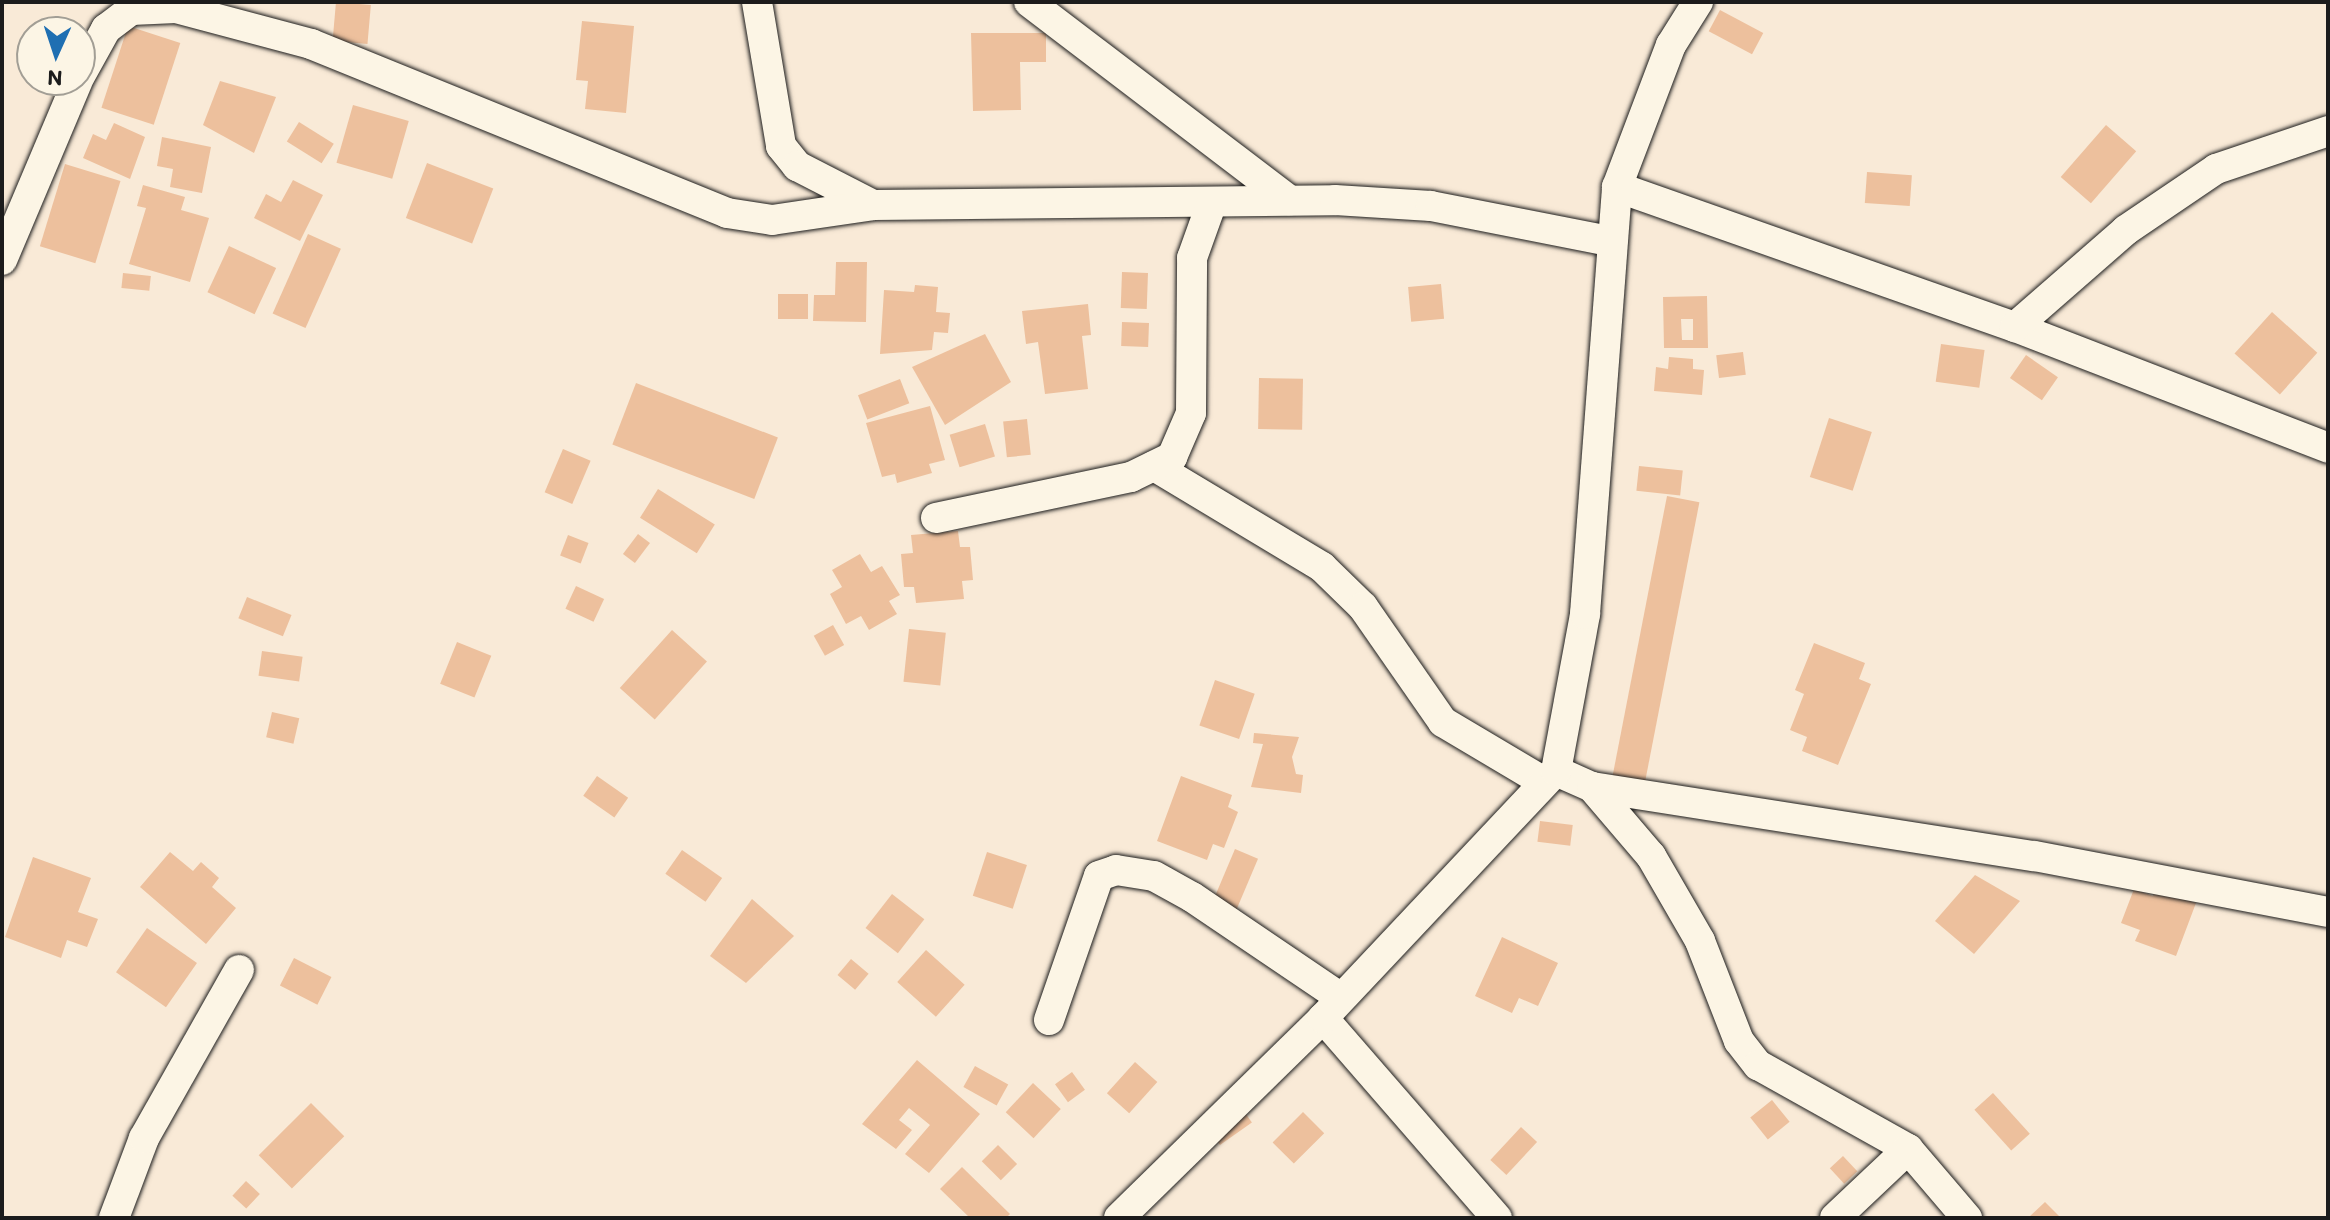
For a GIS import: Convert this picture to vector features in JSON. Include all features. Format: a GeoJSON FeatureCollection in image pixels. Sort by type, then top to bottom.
{"type":"FeatureCollection","features":[{"type":"Feature","properties":{"kind":"street"},"geometry":{"type":"LineString","coordinates":[[757,2],[781,146],[797,166],[873,205]]}},
{"type":"Feature","properties":{"kind":"street"},"geometry":{"type":"LineString","coordinates":[[1029,2],[1289,200]]}},
{"type":"Feature","properties":{"kind":"street"},"geometry":{"type":"LineString","coordinates":[[1119,1218],[1332,1008],[1550,776],[1585,614],[1610,241],[1617,187],[1671,45],[1698,2]]}},
{"type":"Feature","properties":{"kind":"street"},"geometry":{"type":"LineString","coordinates":[[96,47],[106,29],[130,6],[176,8],[311,44],[727,213],[772,220],[873,205],[1289,200],[1431,206],[1610,241]]}},
{"type":"Feature","properties":{"kind":"street"},"geometry":{"type":"LineString","coordinates":[[2,260],[71,96]]}},
{"type":"Feature","properties":{"kind":"street"},"geometry":{"type":"LineString","coordinates":[[2015,327],[2126,230],[2216,169],[2328,131]]}},
{"type":"Feature","properties":{"kind":"street"},"geometry":{"type":"LineString","coordinates":[[1617,187],[2015,327],[2328,448]]}},
{"type":"Feature","properties":{"kind":"street"},"geometry":{"type":"LineString","coordinates":[[936,518],[1154,466],[1172,457],[1191,413],[1192,258],[1212,202]]}},
{"type":"Feature","properties":{"kind":"street"},"geometry":{"type":"LineString","coordinates":[[1154,466],[1322,567],[1363,607],[1443,722],[1550,776],[1592,787],[2035,856],[2328,912]]}},
{"type":"Feature","properties":{"kind":"street"},"geometry":{"type":"LineString","coordinates":[[1592,787],[1651,856],[1700,941],[1739,1041],[1758,1065],[1908,1149],[1967,1218]]}},
{"type":"Feature","properties":{"kind":"street"},"geometry":{"type":"LineString","coordinates":[[1049,1020],[1099,876],[1116,870],[1154,876],[1192,897],[1332,1008],[1497,1218]]}},
{"type":"Feature","properties":{"kind":"street"},"geometry":{"type":"LineString","coordinates":[[114,1218],[144,1138],[239,970]]}},
{"type":"Feature","properties":{"kind":"street"},"geometry":{"type":"LineString","coordinates":[[1835,1218],[1908,1149]]}},
{"type":"Feature","properties":{"kind":"building"},"geometry":{"type":"Polygon","coordinates":[[[336,2],[371,5],[367,44],[333,41],[336,2]]]}},
{"type":"Feature","properties":{"kind":"building"},"geometry":{"type":"Polygon","coordinates":[[[1720,10],[1763,33],[1752,54],[1709,31],[1720,10]]]}},
{"type":"Feature","properties":{"kind":"building"},"geometry":{"type":"Polygon","coordinates":[[[582,21],[634,26],[626,113],[585,109],[588,81],[576,80],[582,21]]]}},
{"type":"Feature","properties":{"kind":"building"},"geometry":{"type":"Polygon","coordinates":[[[128,26],[180,43],[154,125],[101,108],[128,26]]]}},
{"type":"Feature","properties":{"kind":"building"},"geometry":{"type":"Polygon","coordinates":[[[971,33],[1046,33],[1046,62],[1020,62],[1021,110],[973,111],[971,33]]]}},
{"type":"Feature","properties":{"kind":"building"},"geometry":{"type":"Polygon","coordinates":[[[220,81],[276,97],[254,153],[203,125],[220,81]]]}},
{"type":"Feature","properties":{"kind":"building"},"geometry":{"type":"Polygon","coordinates":[[[353,105],[409,121],[392,179],[336,163],[353,105]]]}},
{"type":"Feature","properties":{"kind":"building"},"geometry":{"type":"Polygon","coordinates":[[[299,122],[334,144],[322,163],[287,142],[299,122]]]}},
{"type":"Feature","properties":{"kind":"building"},"geometry":{"type":"Polygon","coordinates":[[[114,123],[145,137],[130,179],[83,158],[93,134],[106,140],[114,123]]]}},
{"type":"Feature","properties":{"kind":"building"},"geometry":{"type":"Polygon","coordinates":[[[2106,125],[2136,151],[2091,203],[2061,177],[2106,125]]]}},
{"type":"Feature","properties":{"kind":"building"},"geometry":{"type":"Polygon","coordinates":[[[162,137],[211,147],[202,193],[170,187],[173,169],[157,166],[162,137]]]}},
{"type":"Feature","properties":{"kind":"building"},"geometry":{"type":"Polygon","coordinates":[[[427,163],[493,188],[472,244],[406,218],[427,163]]]}},
{"type":"Feature","properties":{"kind":"building"},"geometry":{"type":"Polygon","coordinates":[[[65,164],[120,181],[95,263],[40,246],[65,164]]]}},
{"type":"Feature","properties":{"kind":"building"},"geometry":{"type":"Polygon","coordinates":[[[1867,172],[1912,175],[1910,206],[1865,203],[1867,172]]]}},
{"type":"Feature","properties":{"kind":"building"},"geometry":{"type":"Polygon","coordinates":[[[293,180],[323,195],[300,241],[254,218],[266,194],[281,202],[293,180]]]}},
{"type":"Feature","properties":{"kind":"building"},"geometry":{"type":"Polygon","coordinates":[[[143,185],[185,197],[181,210],[209,218],[190,282],[129,264],[146,208],[137,206],[143,185]]]}},
{"type":"Feature","properties":{"kind":"building"},"geometry":{"type":"Polygon","coordinates":[[[308,234],[341,249],[306,328],[273,313],[308,234]]]}},
{"type":"Feature","properties":{"kind":"building"},"geometry":{"type":"Polygon","coordinates":[[[229,246],[276,268],[255,314],[207,292],[229,246]]]}},
{"type":"Feature","properties":{"kind":"building"},"geometry":{"type":"Polygon","coordinates":[[[836,262],[867,262],[866,322],[813,321],[814,295],[835,295],[836,262]]]}},
{"type":"Feature","properties":{"kind":"building"},"geometry":{"type":"Polygon","coordinates":[[[1122,272],[1148,273],[1147,309],[1121,308],[1122,272]]]}},
{"type":"Feature","properties":{"kind":"building"},"geometry":{"type":"Polygon","coordinates":[[[123,273],[151,276],[149,291],[121,288],[123,273]]]}},
{"type":"Feature","properties":{"kind":"building"},"geometry":{"type":"Polygon","coordinates":[[[1441,284],[1444,319],[1411,322],[1408,287],[1441,284]]]}},
{"type":"Feature","properties":{"kind":"building"},"geometry":{"type":"Polygon","coordinates":[[[915,285],[938,287],[936,312],[950,313],[948,333],[934,332],[932,350],[880,354],[884,290],[914,292],[915,285]]]}},
{"type":"Feature","properties":{"kind":"building"},"geometry":{"type":"Polygon","coordinates":[[[778,294],[808,294],[808,319],[778,319],[778,294]]]}},
{"type":"Feature","properties":{"kind":"building"},"geometry":{"type":"Polygon","coordinates":[[[1707,296],[1708,348],[1664,348],[1663,297],[1707,296]],[[1681,319],[1682,340],[1693,340],[1693,319],[1681,319]]]}},
{"type":"Feature","properties":{"kind":"building"},"geometry":{"type":"Polygon","coordinates":[[[1088,304],[1091,335],[1082,336],[1088,389],[1045,394],[1038,342],[1026,344],[1022,311],[1088,304]]]}},
{"type":"Feature","properties":{"kind":"building"},"geometry":{"type":"Polygon","coordinates":[[[2272,312],[2317,353],[2280,394],[2235,354],[2272,312]]]}},
{"type":"Feature","properties":{"kind":"building"},"geometry":{"type":"Polygon","coordinates":[[[1122,322],[1149,323],[1148,347],[1121,346],[1122,322]]]}},
{"type":"Feature","properties":{"kind":"building"},"geometry":{"type":"Polygon","coordinates":[[[985,334],[1011,382],[945,425],[912,367],[985,334]]]}},
{"type":"Feature","properties":{"kind":"building"},"geometry":{"type":"Polygon","coordinates":[[[1941,344],[1985,350],[1979,388],[1936,382],[1941,344]]]}},
{"type":"Feature","properties":{"kind":"building"},"geometry":{"type":"Polygon","coordinates":[[[1743,352],[1746,375],[1719,378],[1716,355],[1743,352]]]}},
{"type":"Feature","properties":{"kind":"building"},"geometry":{"type":"Polygon","coordinates":[[[2026,355],[2058,377],[2042,400],[2010,378],[2026,355]]]}},
{"type":"Feature","properties":{"kind":"building"},"geometry":{"type":"Polygon","coordinates":[[[1669,357],[1693,359],[1693,369],[1704,370],[1702,395],[1654,391],[1656,367],[1668,369],[1669,357]]]}},
{"type":"Feature","properties":{"kind":"building"},"geometry":{"type":"Polygon","coordinates":[[[1259,378],[1303,379],[1302,430],[1258,429],[1259,378]]]}},
{"type":"Feature","properties":{"kind":"building"},"geometry":{"type":"Polygon","coordinates":[[[900,379],[909,403],[867,419],[858,395],[900,379]]]}},
{"type":"Feature","properties":{"kind":"building"},"geometry":{"type":"Polygon","coordinates":[[[636,383],[778,437],[754,499],[612,445],[636,383]]]}},
{"type":"Feature","properties":{"kind":"building"},"geometry":{"type":"Polygon","coordinates":[[[930,406],[945,460],[929,464],[932,473],[897,483],[895,474],[882,477],[866,423],[930,406]]]}},
{"type":"Feature","properties":{"kind":"building"},"geometry":{"type":"Polygon","coordinates":[[[1829,418],[1872,432],[1853,491],[1810,477],[1829,418]]]}},
{"type":"Feature","properties":{"kind":"building"},"geometry":{"type":"Polygon","coordinates":[[[1027,419],[1031,455],[1007,457],[1003,422],[1027,419]]]}},
{"type":"Feature","properties":{"kind":"building"},"geometry":{"type":"Polygon","coordinates":[[[985,424],[995,457],[960,467],[950,435],[985,424]]]}},
{"type":"Feature","properties":{"kind":"building"},"geometry":{"type":"Polygon","coordinates":[[[563,449],[591,461],[572,504],[545,492],[563,449]]]}},
{"type":"Feature","properties":{"kind":"building"},"geometry":{"type":"Polygon","coordinates":[[[1639,466],[1683,471],[1680,495],[1636,491],[1639,466]]]}},
{"type":"Feature","properties":{"kind":"building"},"geometry":{"type":"Polygon","coordinates":[[[658,489],[715,525],[697,553],[640,518],[658,489]]]}},
{"type":"Feature","properties":{"kind":"building"},"geometry":{"type":"Polygon","coordinates":[[[1667,496],[1699,502],[1645,783],[1612,777],[1667,496]]]}},
{"type":"Feature","properties":{"kind":"building"},"geometry":{"type":"Polygon","coordinates":[[[958,531],[960,547],[970,547],[973,580],[962,581],[964,599],[916,603],[914,587],[904,587],[901,554],[913,553],[911,535],[958,531]]]}},
{"type":"Feature","properties":{"kind":"building"},"geometry":{"type":"Polygon","coordinates":[[[638,534],[650,543],[635,563],[623,554],[638,534]]]}},
{"type":"Feature","properties":{"kind":"building"},"geometry":{"type":"Polygon","coordinates":[[[568,535],[589,543],[581,563],[560,556],[568,535]]]}},
{"type":"Feature","properties":{"kind":"building"},"geometry":{"type":"Polygon","coordinates":[[[860,554],[871,572],[882,566],[900,595],[889,601],[897,614],[869,630],[861,616],[846,624],[830,594],[842,587],[832,570],[860,554]]]}},
{"type":"Feature","properties":{"kind":"building"},"geometry":{"type":"Polygon","coordinates":[[[576,586],[604,599],[594,622],[565,609],[576,586]]]}},
{"type":"Feature","properties":{"kind":"building"},"geometry":{"type":"Polygon","coordinates":[[[247,597],[292,615],[283,636],[238,618],[247,597]]]}},
{"type":"Feature","properties":{"kind":"building"},"geometry":{"type":"Polygon","coordinates":[[[833,625],[844,645],[825,656],[814,636],[833,625]]]}},
{"type":"Feature","properties":{"kind":"building"},"geometry":{"type":"Polygon","coordinates":[[[909,629],[946,633],[940,686],[903,682],[909,629]]]}},
{"type":"Feature","properties":{"kind":"building"},"geometry":{"type":"Polygon","coordinates":[[[672,630],[707,661],[655,719],[620,688],[672,630]]]}},
{"type":"Feature","properties":{"kind":"building"},"geometry":{"type":"Polygon","coordinates":[[[457,642],[491,656],[474,698],[440,684],[457,642]]]}},
{"type":"Feature","properties":{"kind":"building"},"geometry":{"type":"Polygon","coordinates":[[[1814,643],[1865,663],[1859,679],[1871,684],[1838,765],[1802,751],[1807,737],[1790,730],[1804,694],[1795,690],[1814,643]]]}},
{"type":"Feature","properties":{"kind":"building"},"geometry":{"type":"Polygon","coordinates":[[[262,651],[303,657],[299,681],[259,676],[262,651]]]}},
{"type":"Feature","properties":{"kind":"building"},"geometry":{"type":"Polygon","coordinates":[[[1215,680],[1255,694],[1239,739],[1199,725],[1215,680]]]}},
{"type":"Feature","properties":{"kind":"building"},"geometry":{"type":"Polygon","coordinates":[[[272,712],[299,718],[293,744],[266,737],[272,712]]]}},
{"type":"Feature","properties":{"kind":"building"},"geometry":{"type":"Polygon","coordinates":[[[1254,733],[1299,737],[1292,757],[1296,774],[1303,775],[1301,793],[1251,787],[1263,744],[1253,743],[1254,733]]]}},
{"type":"Feature","properties":{"kind":"building"},"geometry":{"type":"Polygon","coordinates":[[[597,776],[628,798],[614,817],[583,796],[597,776]]]}},
{"type":"Feature","properties":{"kind":"building"},"geometry":{"type":"Polygon","coordinates":[[[1181,776],[1232,795],[1228,807],[1238,812],[1224,848],[1213,844],[1207,860],[1157,841],[1181,776]]]}},
{"type":"Feature","properties":{"kind":"building"},"geometry":{"type":"Polygon","coordinates":[[[1540,821],[1573,825],[1570,846],[1537,842],[1540,821]]]}},
{"type":"Feature","properties":{"kind":"building"},"geometry":{"type":"Polygon","coordinates":[[[1235,849],[1258,859],[1237,909],[1214,900],[1235,849]]]}},
{"type":"Feature","properties":{"kind":"building"},"geometry":{"type":"Polygon","coordinates":[[[682,850],[722,878],[706,902],[665,874],[682,850]]]}},
{"type":"Feature","properties":{"kind":"building"},"geometry":{"type":"Polygon","coordinates":[[[170,852],[193,871],[201,862],[219,878],[212,887],[236,908],[206,944],[140,887],[170,852]]]}},
{"type":"Feature","properties":{"kind":"building"},"geometry":{"type":"Polygon","coordinates":[[[987,852],[1027,865],[1013,909],[973,896],[987,852]]]}},
{"type":"Feature","properties":{"kind":"building"},"geometry":{"type":"Polygon","coordinates":[[[33,857],[91,878],[78,912],[98,919],[87,947],[67,940],[61,958],[5,937],[33,857]]]}},
{"type":"Feature","properties":{"kind":"building"},"geometry":{"type":"Polygon","coordinates":[[[1975,875],[2020,901],[1974,954],[1935,921],[1975,875]]]}},
{"type":"Feature","properties":{"kind":"building"},"geometry":{"type":"Polygon","coordinates":[[[2156,888],[2196,903],[2176,956],[2135,941],[2140,930],[2121,923],[2134,889],[2153,896],[2156,888]]]}},
{"type":"Feature","properties":{"kind":"building"},"geometry":{"type":"Polygon","coordinates":[[[892,894],[924,919],[898,953],[866,928],[892,894]]]}},
{"type":"Feature","properties":{"kind":"building"},"geometry":{"type":"Polygon","coordinates":[[[752,899],[794,936],[746,983],[710,956],[752,899]]]}},
{"type":"Feature","properties":{"kind":"building"},"geometry":{"type":"Polygon","coordinates":[[[147,928],[197,963],[166,1007],[116,972],[147,928]]]}},
{"type":"Feature","properties":{"kind":"building"},"geometry":{"type":"Polygon","coordinates":[[[1502,937],[1558,963],[1538,1006],[1519,998],[1512,1013],[1475,996],[1502,937]]]}},
{"type":"Feature","properties":{"kind":"building"},"geometry":{"type":"Polygon","coordinates":[[[926,950],[965,985],[936,1017],[897,982],[926,950]]]}},
{"type":"Feature","properties":{"kind":"building"},"geometry":{"type":"Polygon","coordinates":[[[294,958],[331,977],[317,1005],[280,986],[294,958]]]}},
{"type":"Feature","properties":{"kind":"building"},"geometry":{"type":"Polygon","coordinates":[[[851,959],[869,974],[855,990],[838,975],[851,959]]]}},
{"type":"Feature","properties":{"kind":"building"},"geometry":{"type":"Polygon","coordinates":[[[917,1060],[980,1114],[929,1173],[905,1154],[930,1125],[909,1108],[899,1120],[912,1130],[896,1149],[862,1124],[917,1060]]]}},
{"type":"Feature","properties":{"kind":"building"},"geometry":{"type":"Polygon","coordinates":[[[1135,1062],[1157,1082],[1129,1113],[1107,1093],[1135,1062]]]}},
{"type":"Feature","properties":{"kind":"building"},"geometry":{"type":"Polygon","coordinates":[[[975,1066],[1008,1084],[997,1105],[963,1087],[975,1066]]]}},
{"type":"Feature","properties":{"kind":"building"},"geometry":{"type":"Polygon","coordinates":[[[1072,1072],[1085,1090],[1068,1102],[1055,1084],[1072,1072]]]}},
{"type":"Feature","properties":{"kind":"building"},"geometry":{"type":"Polygon","coordinates":[[[1033,1083],[1061,1109],[1034,1138],[1006,1112],[1033,1083]]]}},
{"type":"Feature","properties":{"kind":"building"},"geometry":{"type":"Polygon","coordinates":[[[1993,1093],[2030,1134],[2011,1151],[1974,1110],[1993,1093]]]}},
{"type":"Feature","properties":{"kind":"building"},"geometry":{"type":"Polygon","coordinates":[[[1772,1100],[1790,1122],[1768,1139],[1750,1118],[1772,1100]]]}},
{"type":"Feature","properties":{"kind":"building"},"geometry":{"type":"Polygon","coordinates":[[[311,1103],[344,1136],[292,1189],[259,1155],[311,1103]]]}},
{"type":"Feature","properties":{"kind":"building"},"geometry":{"type":"Polygon","coordinates":[[[1241,1107],[1252,1123],[1220,1145],[1209,1129],[1241,1107]]]}},
{"type":"Feature","properties":{"kind":"building"},"geometry":{"type":"Polygon","coordinates":[[[1303,1112],[1324,1133],[1294,1164],[1273,1142],[1303,1112]]]}},
{"type":"Feature","properties":{"kind":"building"},"geometry":{"type":"Polygon","coordinates":[[[1521,1127],[1537,1142],[1506,1175],[1490,1160],[1521,1127]]]}},
{"type":"Feature","properties":{"kind":"building"},"geometry":{"type":"Polygon","coordinates":[[[998,1145],[1017,1164],[1001,1180],[982,1161],[998,1145]]]}},
{"type":"Feature","properties":{"kind":"building"},"geometry":{"type":"Polygon","coordinates":[[[1843,1156],[1857,1171],[1844,1184],[1830,1168],[1843,1156]]]}},
{"type":"Feature","properties":{"kind":"building"},"geometry":{"type":"Polygon","coordinates":[[[962,1167],[1010,1214],[1006,1218],[970,1218],[940,1189],[962,1167]]]}},
{"type":"Feature","properties":{"kind":"building"},"geometry":{"type":"Polygon","coordinates":[[[246,1181],[260,1194],[246,1209],[232,1196],[246,1181]]]}},
{"type":"Feature","properties":{"kind":"building"},"geometry":{"type":"Polygon","coordinates":[[[2045,1202],[2061,1218],[2028,1218],[2045,1202]]]}}]}
